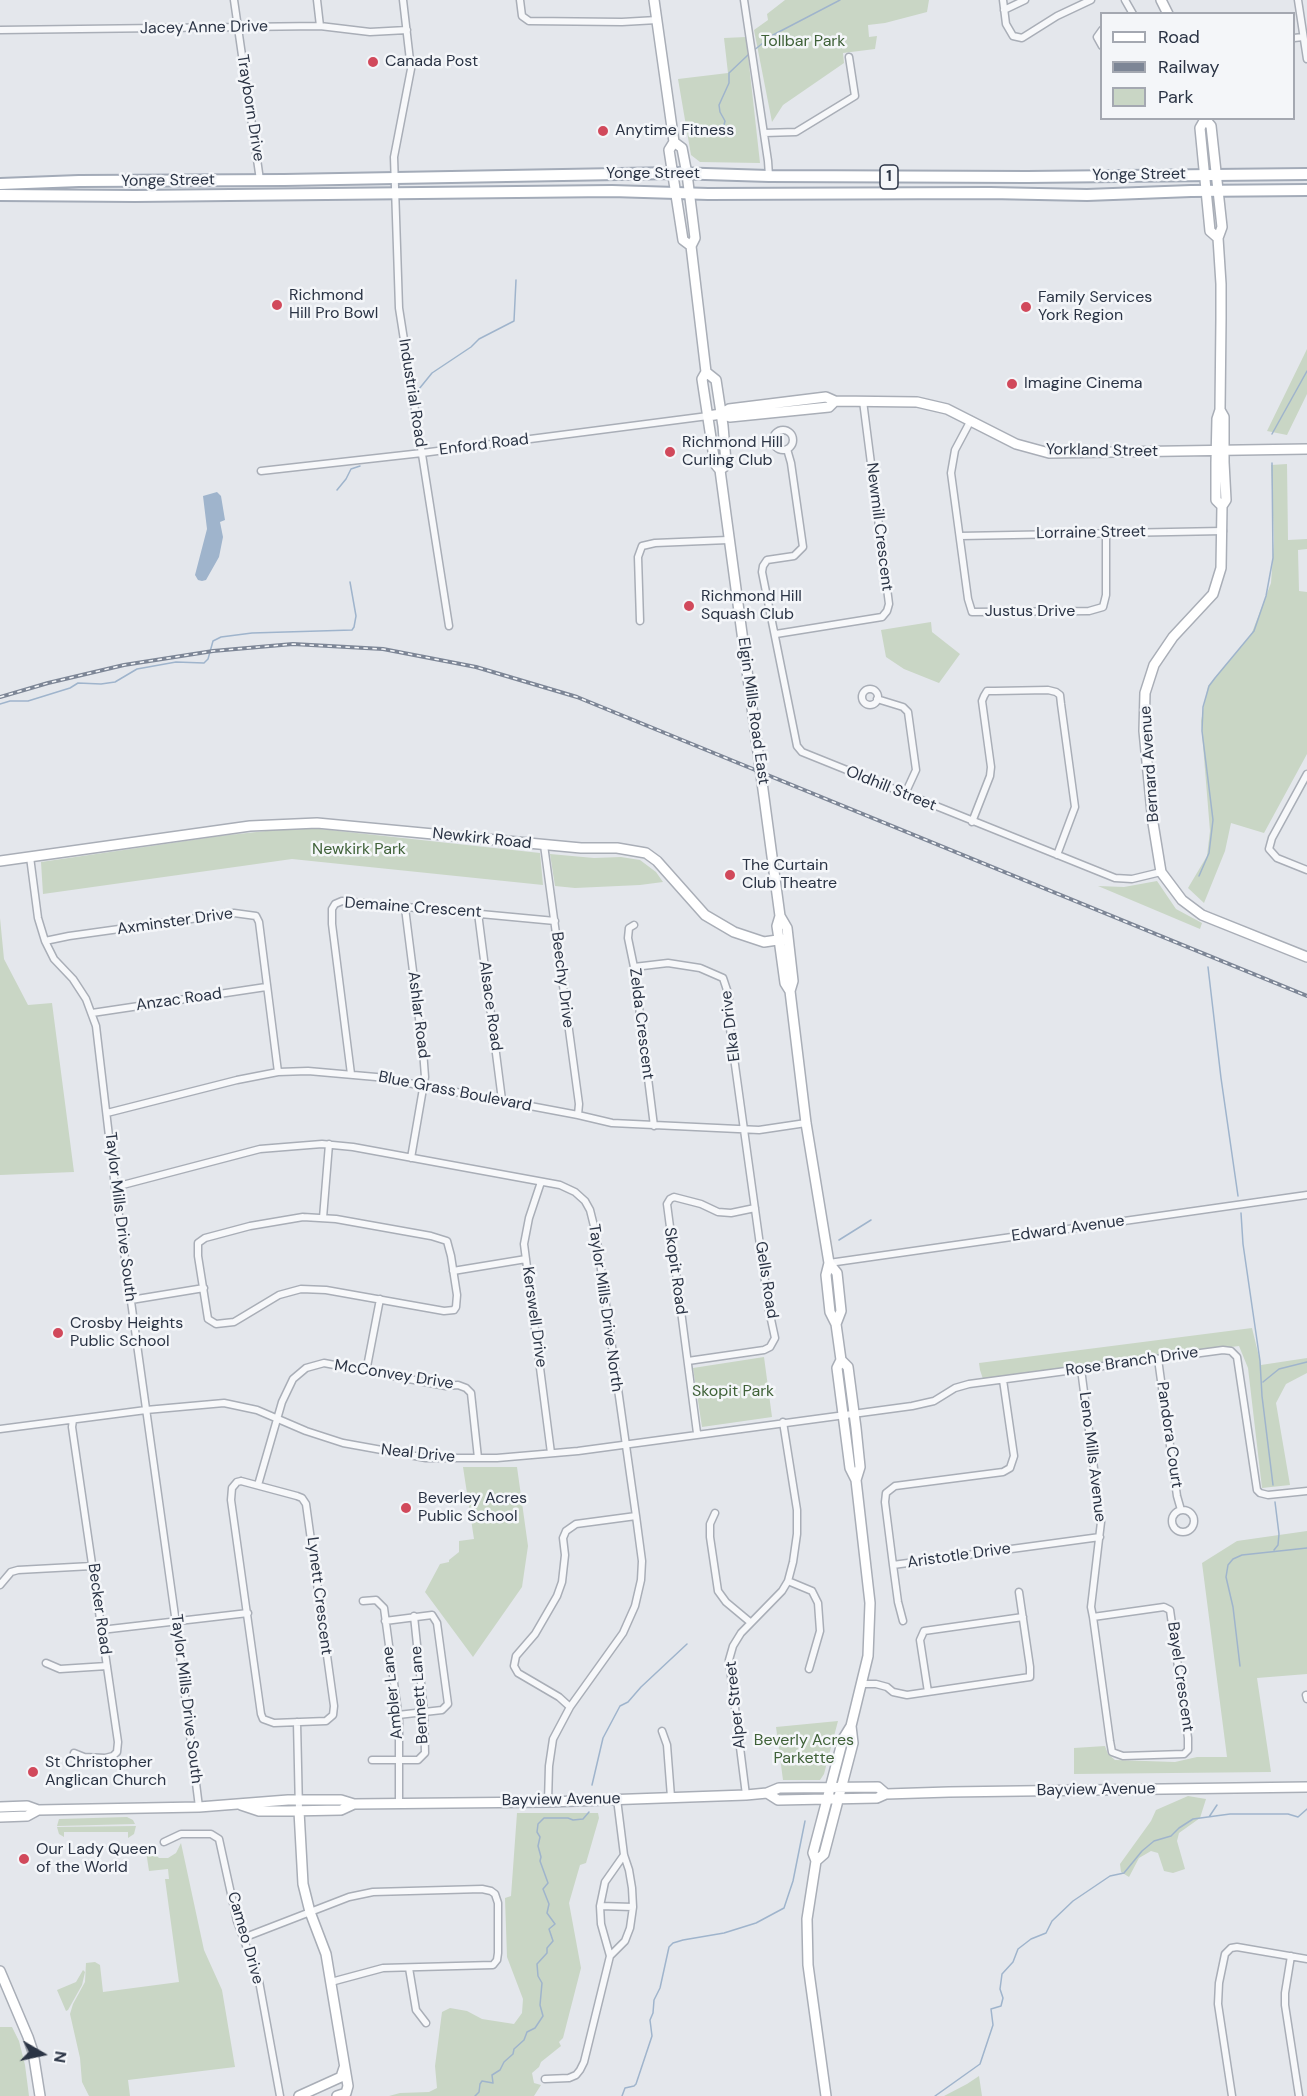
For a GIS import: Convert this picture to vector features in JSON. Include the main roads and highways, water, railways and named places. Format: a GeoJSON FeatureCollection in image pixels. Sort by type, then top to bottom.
{"type":"FeatureCollection","features":[{"type":"Feature","properties":{"kind":"main road"},"geometry":{"type":"LineString","coordinates":[[654,0],[674,142]]}},
{"type":"Feature","properties":{"kind":"main road","name":"Bernard Avenue"},"geometry":{"type":"LineString","coordinates":[[1218,238],[1210,231],[1200,128],[1204,120],[1210,126],[1222,227],[1218,238],[1221,284],[1220,410],[1217,419],[1221,451],[1216,500],[1222,506],[1221,568],[1213,594],[1173,638],[1155,665],[1145,693],[1144,731],[1153,822],[1161,872],[1182,900],[1202,915],[1307,957]]}},
{"type":"Feature","properties":{"kind":"main road","name":"Elgin Mills Road East"},"geometry":{"type":"LineString","coordinates":[[691,246],[683,240],[669,149],[674,142],[682,148],[687,174],[695,238],[691,246],[706,372],[702,379],[716,464],[720,470],[728,540],[762,768],[780,916],[777,926],[784,939],[794,981],[790,991],[806,1123],[829,1263],[826,1275],[830,1312],[836,1324],[841,1360],[837,1368],[850,1468],[856,1479],[870,1604],[870,1636],[852,1726],[853,1743],[824,1854],[816,1860]]}},
{"type":"Feature","properties":{"kind":"main road","name":"Yonge Street"},"geometry":{"type":"LineString","coordinates":[[0,184],[674,173],[769,176],[1027,177],[1307,174]]}},
{"type":"Feature","properties":{"kind":"main road","name":"Yonge Street"},"geometry":{"type":"LineString","coordinates":[[0,195],[676,192],[821,195],[990,192],[1087,195],[1207,190],[1307,190]]}},
{"type":"Feature","properties":{"kind":"main road","name":"Elgin Mills Road East"},"geometry":{"type":"LineString","coordinates":[[706,372],[716,380],[721,414],[726,462],[720,470]]}},
{"type":"Feature","properties":{"kind":"main road","name":"Yorkland Street"},"geometry":{"type":"LineString","coordinates":[[708,416],[721,414],[730,417],[829,407],[835,401],[917,402],[947,409],[1016,444],[1049,453],[1307,449]]}},
{"type":"Feature","properties":{"kind":"main road","name":"Newkirk Road"},"geometry":{"type":"LineString","coordinates":[[0,861],[250,826],[317,823],[544,845],[617,848],[646,853],[664,867],[705,915],[734,932],[764,942],[784,939]]}},
{"type":"Feature","properties":{"kind":"main road","name":"Elgin Mills Road East"},"geometry":{"type":"LineString","coordinates":[[841,1360],[848,1367],[854,1414],[860,1467],[856,1479]]}},
{"type":"Feature","properties":{"kind":"main road","name":"Elgin Mills Road East"},"geometry":{"type":"LineString","coordinates":[[826,2096],[807,1942],[809,1898],[816,1860],[813,1853],[843,1739],[852,1726]]}},
{"type":"Feature","properties":{"kind":"main road","name":"Bayview Avenue"},"geometry":{"type":"LineString","coordinates":[[0,1807],[27,1806],[38,1810],[199,1807],[299,1800],[341,1800],[354,1804],[548,1802],[746,1795],[767,1793],[779,1788],[878,1787],[886,1794]]}},
{"type":"Feature","properties":{"kind":"main road","name":"Bayview Avenue"},"geometry":{"type":"LineString","coordinates":[[767,1793],[778,1800],[877,1798],[886,1794],[1307,1787]]}},
{"type":"Feature","properties":{"kind":"main road","name":"Bayview Avenue"},"geometry":{"type":"LineString","coordinates":[[239,1804],[259,1811],[299,1811],[341,1810],[354,1804]]}},
{"type":"Feature","properties":{"kind":"main road","name":"Bayview Avenue"},"geometry":{"type":"LineString","coordinates":[[0,1817],[27,1816],[38,1810]]}},
{"type":"Feature","properties":{"kind":"main road"},"geometry":{"type":"LineString","coordinates":[[299,1811],[303,1884],[310,1912],[326,1954],[348,2086],[346,2093],[336,2096]]}},
{"type":"Feature","properties":{"kind":"main road"},"geometry":{"type":"LineString","coordinates":[[0,1971],[3,1986],[33,2052],[40,2096]]}},
{"type":"Feature","properties":{"kind":"main road"},"geometry":{"type":"LineString","coordinates":[[299,2096],[336,2079],[342,2074],[344,2066]]}},
{"type":"Feature","properties":{"kind":"main road"},"geometry":{"type":"LineString","coordinates":[[336,2079],[345,2080],[348,2086]]}},
{"type":"Feature","properties":{"kind":"water"},"geometry":{"type":"Polygon","coordinates":[[[217,492],[221,496],[225,520],[220,522],[223,537],[219,557],[206,580],[202,581],[198,580],[195,575],[207,529],[203,496],[217,492]]]}},
{"type":"Feature","properties":{"kind":"waterway"},"geometry":{"type":"LineString","coordinates":[[753,51],[773,35],[840,0]]}},
{"type":"Feature","properties":{"kind":"waterway"},"geometry":{"type":"LineString","coordinates":[[695,129],[715,132],[724,125],[725,121],[719,105],[729,83],[729,73],[749,54]]}},
{"type":"Feature","properties":{"kind":"waterway"},"geometry":{"type":"LineString","coordinates":[[419,389],[432,373],[479,339],[514,321],[516,280]]}},
{"type":"Feature","properties":{"kind":"waterway"},"geometry":{"type":"LineString","coordinates":[[1272,434],[1307,371]]}},
{"type":"Feature","properties":{"kind":"waterway"},"geometry":{"type":"LineString","coordinates":[[1199,876],[1209,853],[1213,820],[1202,731],[1203,707],[1209,686],[1254,631],[1266,596],[1273,558],[1272,463]]}},
{"type":"Feature","properties":{"kind":"waterway"},"geometry":{"type":"LineString","coordinates":[[337,490],[351,469],[360,466]]}},
{"type":"Feature","properties":{"kind":"waterway"},"geometry":{"type":"LineString","coordinates":[[0,704],[10,701],[28,701],[70,688],[78,683],[115,682],[137,669],[176,662],[204,663],[208,659],[213,641],[221,637],[252,633],[352,630],[356,616],[350,582]]}},
{"type":"Feature","properties":{"kind":"waterway"},"geometry":{"type":"LineString","coordinates":[[1208,967],[1238,1196]]}},
{"type":"Feature","properties":{"kind":"waterway"},"geometry":{"type":"LineString","coordinates":[[1241,1213],[1273,1485]]}},
{"type":"Feature","properties":{"kind":"waterway"},"geometry":{"type":"LineString","coordinates":[[839,1240],[871,1220]]}},
{"type":"Feature","properties":{"kind":"waterway"},"geometry":{"type":"LineString","coordinates":[[1263,1382],[1279,1369],[1307,1362]]}},
{"type":"Feature","properties":{"kind":"waterway"},"geometry":{"type":"LineString","coordinates":[[1274,1550],[1278,1545],[1279,1534],[1275,1502]]}},
{"type":"Feature","properties":{"kind":"waterway"},"geometry":{"type":"LineString","coordinates":[[1240,1666],[1233,1607],[1226,1577],[1228,1565],[1233,1559],[1242,1555],[1307,1548]]}},
{"type":"Feature","properties":{"kind":"waterway"},"geometry":{"type":"LineString","coordinates":[[592,1785],[603,1738],[620,1706],[628,1702],[687,1644]]}},
{"type":"Feature","properties":{"kind":"waterway"},"geometry":{"type":"LineString","coordinates":[[1209,1817],[1217,1805]]}},
{"type":"Feature","properties":{"kind":"waterway"},"geometry":{"type":"LineString","coordinates":[[935,2096],[980,2064],[993,2025],[991,2009],[1001,2006],[1003,1998],[1000,1989],[1002,1974],[1013,1962],[1018,1949],[1031,1939],[1046,1933],[1052,1921],[1073,1901],[1110,1876],[1124,1873],[1142,1851],[1154,1841],[1171,1836],[1193,1819],[1230,1814],[1288,1814],[1298,1817],[1307,1809]]}},
{"type":"Feature","properties":{"kind":"waterway"},"geometry":{"type":"LineString","coordinates":[[475,2096],[479,2092],[482,2081],[493,2083],[492,2075],[500,2070],[504,2062],[513,2054],[514,2049],[524,2040],[527,2032],[535,2028],[543,2016],[540,2005],[542,1983],[538,1976],[537,1964],[547,1953],[547,1948],[553,1941],[549,1929],[555,1924],[547,1913],[549,1904],[543,1889],[548,1883],[540,1861],[538,1824],[544,1818],[583,1819],[589,1812]]}},
{"type":"Feature","properties":{"kind":"waterway"},"geometry":{"type":"LineString","coordinates":[[622,2096],[625,2088],[636,2084],[652,2036],[650,2020],[669,1947],[683,1940],[724,1933],[756,1923],[784,1908],[793,1881],[805,1821]]}},
{"type":"Feature","properties":{"kind":"railway"},"geometry":{"type":"LineString","coordinates":[[0,697],[124,665],[213,651],[293,644],[383,649],[476,667],[577,697],[1307,996]]}},
{"type":"Feature","properties":{"kind":"place","name":"Canada Post"},"geometry":{"type":"Point","coordinates":[373,62]}},
{"type":"Feature","properties":{"kind":"place","name":"Anytime Fitness"},"geometry":{"type":"Point","coordinates":[603,131]}},
{"type":"Feature","properties":{"kind":"place","name":"Richmond Hill Pro Bowl"},"geometry":{"type":"Point","coordinates":[277,305]}},
{"type":"Feature","properties":{"kind":"place","name":"Family Services York Region"},"geometry":{"type":"Point","coordinates":[1026,307]}},
{"type":"Feature","properties":{"kind":"place","name":"Imagine Cinema"},"geometry":{"type":"Point","coordinates":[1012,384]}},
{"type":"Feature","properties":{"kind":"place","name":"Richmond Hill Curling Club"},"geometry":{"type":"Point","coordinates":[670,452]}},
{"type":"Feature","properties":{"kind":"place","name":"Richmond Hill Squash Club"},"geometry":{"type":"Point","coordinates":[689,606]}},
{"type":"Feature","properties":{"kind":"place","name":"The Curtain Club Theatre"},"geometry":{"type":"Point","coordinates":[730,875]}},
{"type":"Feature","properties":{"kind":"place","name":"Crosby Heights Public School"},"geometry":{"type":"Point","coordinates":[58,1333]}},
{"type":"Feature","properties":{"kind":"place","name":"Beverley Acres Public School"},"geometry":{"type":"Point","coordinates":[406,1508]}},
{"type":"Feature","properties":{"kind":"place","name":"St Christopher Anglican Church"},"geometry":{"type":"Point","coordinates":[33,1772]}},
{"type":"Feature","properties":{"kind":"place","name":"Our Lady Queen of the World"},"geometry":{"type":"Point","coordinates":[24,1859]}},
{"type":"Feature","properties":{"kind":"park label","name":"Tollbar Park"},"geometry":{"type":"Point","coordinates":[803,42]}},
{"type":"Feature","properties":{"kind":"park label","name":"Newkirk Park"},"geometry":{"type":"Point","coordinates":[359,850]}},
{"type":"Feature","properties":{"kind":"park label","name":"Skopit Park"},"geometry":{"type":"Point","coordinates":[733,1392]}},
{"type":"Feature","properties":{"kind":"park label","name":"Beverly Acres Parkette"},"geometry":{"type":"Point","coordinates":[804,1750]}}]}
